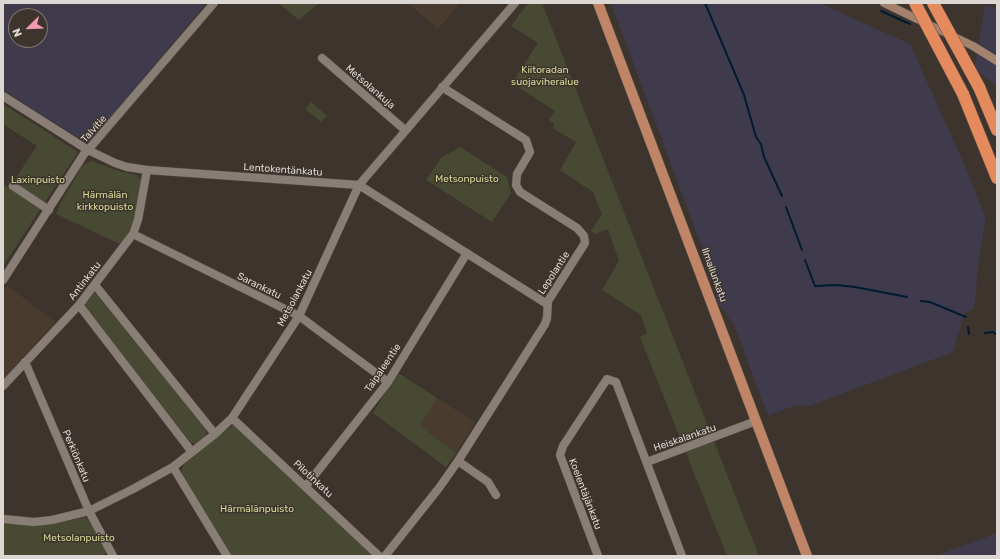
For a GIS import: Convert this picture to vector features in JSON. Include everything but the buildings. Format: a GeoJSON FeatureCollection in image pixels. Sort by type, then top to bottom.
{"type":"FeatureCollection","features":[{"type":"Feature","properties":{"kind":"highway"},"geometry":{"type":"LineString","coordinates":[[914,3],[963,94],[997,178]]}},
{"type":"Feature","properties":{"kind":"highway"},"geometry":{"type":"LineString","coordinates":[[933,3],[979,87],[997,130]]}},
{"type":"Feature","properties":{"kind":"main road","name":"Ilmailunkatu"},"geometry":{"type":"LineString","coordinates":[[598,3],[807,556]]}},
{"type":"Feature","properties":{"kind":"main road"},"geometry":{"type":"LineString","coordinates":[[884,3],[972,46],[997,61]]}},
{"type":"Feature","properties":{"kind":"street","name":"Talvitie"},"geometry":{"type":"LineString","coordinates":[[3,280],[84,154],[214,3]]}},
{"type":"Feature","properties":{"kind":"street","name":"Metsolankatu"},"geometry":{"type":"LineString","coordinates":[[3,519],[34,522],[46,521],[89,511],[173,467],[232,418],[299,316],[359,185],[515,3]]}},
{"type":"Feature","properties":{"kind":"street","name":"Metsolankuja"},"geometry":{"type":"LineString","coordinates":[[322,58],[405,130]]}},
{"type":"Feature","properties":{"kind":"street","name":"Lepolantie"},"geometry":{"type":"LineString","coordinates":[[385,556],[439,488],[458,461],[545,324],[548,318],[547,304],[581,250],[584,242],[584,236],[577,228],[520,192],[516,185],[517,174],[530,152],[526,140],[442,87]]}},
{"type":"Feature","properties":{"kind":"street","name":"Lentokentänkatu"},"geometry":{"type":"LineString","coordinates":[[3,96],[88,150],[115,163],[147,170],[359,185],[547,304]]}},
{"type":"Feature","properties":{"kind":"street","name":"Antinkatu"},"geometry":{"type":"LineString","coordinates":[[3,386],[79,305],[96,285],[133,234],[138,220],[147,170]]}},
{"type":"Feature","properties":{"kind":"street"},"geometry":{"type":"LineString","coordinates":[[13,186],[49,210]]}},
{"type":"Feature","properties":{"kind":"street","name":"Sarankatu"},"geometry":{"type":"LineString","coordinates":[[133,234],[299,316],[388,382]]}},
{"type":"Feature","properties":{"kind":"street","name":"Taipaleentie"},"geometry":{"type":"LineString","coordinates":[[306,486],[388,382],[467,253]]}},
{"type":"Feature","properties":{"kind":"street"},"geometry":{"type":"LineString","coordinates":[[96,285],[214,434]]}},
{"type":"Feature","properties":{"kind":"street"},"geometry":{"type":"LineString","coordinates":[[79,305],[192,452]]}},
{"type":"Feature","properties":{"kind":"street","name":"Perkiönkatu"},"geometry":{"type":"LineString","coordinates":[[25,362],[109,555]]}},
{"type":"Feature","properties":{"kind":"street","name":"Koelentäjänkatu"},"geometry":{"type":"LineString","coordinates":[[598,556],[560,455],[563,446],[607,379],[616,382],[647,462]]}},
{"type":"Feature","properties":{"kind":"street","name":"Pilotinkatu"},"geometry":{"type":"LineString","coordinates":[[232,418],[379,556]]}},
{"type":"Feature","properties":{"kind":"street","name":"Heiskalankatu"},"geometry":{"type":"LineString","coordinates":[[682,556],[647,462],[756,421]]}},
{"type":"Feature","properties":{"kind":"street"},"geometry":{"type":"LineString","coordinates":[[458,461],[488,482],[496,495]]}},
{"type":"Feature","properties":{"kind":"street"},"geometry":{"type":"LineString","coordinates":[[173,467],[227,556]]}},
{"type":"Feature","properties":{"kind":"shaded area"},"geometry":{"type":"Polygon","coordinates":[[[3,3],[206,3],[88,144],[3,90],[3,3]]]}},
{"type":"Feature","properties":{"kind":"shaded area"},"geometry":{"type":"Polygon","coordinates":[[[408,3],[460,3],[438,29],[408,3]]]}},
{"type":"Feature","properties":{"kind":"shaded area"},"geometry":{"type":"Polygon","coordinates":[[[611,3],[819,3],[910,44],[966,168],[986,219],[980,251],[974,308],[964,314],[953,352],[809,406],[796,405],[768,416],[734,325],[716,300],[715,282],[611,3]]]}},
{"type":"Feature","properties":{"kind":"shaded area"},"geometry":{"type":"Polygon","coordinates":[[[985,5],[997,8],[997,86],[974,69],[985,5]]]}},
{"type":"Feature","properties":{"kind":"shaded area"},"geometry":{"type":"Polygon","coordinates":[[[7,285],[55,322],[3,379],[3,290],[7,285]]]}},
{"type":"Feature","properties":{"kind":"shaded area"},"geometry":{"type":"Polygon","coordinates":[[[437,398],[475,422],[456,453],[419,426],[437,398]]]}},
{"type":"Feature","properties":{"kind":"shaded area"},"geometry":{"type":"Polygon","coordinates":[[[997,533],[997,556],[936,556],[997,533]]]}},
{"type":"Feature","properties":{"kind":"green space"},"geometry":{"type":"Polygon","coordinates":[[[278,3],[319,3],[299,20],[278,3]]]}},
{"type":"Feature","properties":{"kind":"green space","name":"Kiitoradan suojaviheralue"},"geometry":{"type":"Polygon","coordinates":[[[528,3],[542,3],[759,556],[727,556],[640,337],[647,333],[641,315],[602,290],[619,261],[608,229],[595,234],[591,231],[602,214],[593,192],[560,170],[576,142],[552,128],[555,124],[549,120],[555,111],[512,83],[538,43],[511,26],[528,3]]]}},
{"type":"Feature","properties":{"kind":"green space"},"geometry":{"type":"Polygon","coordinates":[[[311,102],[327,116],[321,122],[305,109],[311,102]]]}},
{"type":"Feature","properties":{"kind":"green space","name":"Laxinpuisto"},"geometry":{"type":"Polygon","coordinates":[[[3,104],[78,152],[3,266],[3,184],[9,188],[37,146],[3,124],[3,104]]]}},
{"type":"Feature","properties":{"kind":"green space","name":"Metsonpuisto"},"geometry":{"type":"Polygon","coordinates":[[[460,147],[507,177],[511,193],[492,222],[426,180],[441,158],[460,147]]]}},
{"type":"Feature","properties":{"kind":"green space","name":"Härmälän kirkkopuisto"},"geometry":{"type":"Polygon","coordinates":[[[91,161],[119,171],[137,175],[142,181],[136,217],[122,245],[56,214],[60,204],[83,165],[91,161]]]}},
{"type":"Feature","properties":{"kind":"green space"},"geometry":{"type":"Polygon","coordinates":[[[93,293],[100,295],[206,430],[205,438],[196,444],[191,443],[86,309],[85,304],[93,293]]]}},
{"type":"Feature","properties":{"kind":"green space"},"geometry":{"type":"Polygon","coordinates":[[[397,372],[437,398],[420,426],[456,453],[446,467],[373,413],[397,372]]]}},
{"type":"Feature","properties":{"kind":"green space","name":"Härmälänpuisto"},"geometry":{"type":"Polygon","coordinates":[[[235,423],[375,556],[231,556],[182,475],[182,469],[184,464],[235,423]]]}},
{"type":"Feature","properties":{"kind":"green space","name":"Metsolanpuisto"},"geometry":{"type":"Polygon","coordinates":[[[86,517],[92,523],[107,553],[102,556],[3,556],[3,523],[50,524],[86,517]]]}},
{"type":"Feature","properties":{"kind":"waterway"},"geometry":{"type":"LineString","coordinates":[[705,3],[744,95],[756,137],[761,144],[764,157],[782,196]]}},
{"type":"Feature","properties":{"kind":"waterway"},"geometry":{"type":"LineString","coordinates":[[881,11],[910,24]]}},
{"type":"Feature","properties":{"kind":"waterway"},"geometry":{"type":"LineString","coordinates":[[786,207],[802,250]]}},
{"type":"Feature","properties":{"kind":"waterway"},"geometry":{"type":"LineString","coordinates":[[805,260],[815,286],[837,285],[855,287],[907,297]]}},
{"type":"Feature","properties":{"kind":"waterway"},"geometry":{"type":"LineString","coordinates":[[921,301],[930,302],[966,317]]}},
{"type":"Feature","properties":{"kind":"waterway"},"geometry":{"type":"LineString","coordinates":[[968,327],[969,334]]}},
{"type":"Feature","properties":{"kind":"waterway"},"geometry":{"type":"LineString","coordinates":[[985,333],[993,332],[997,335]]}}]}
